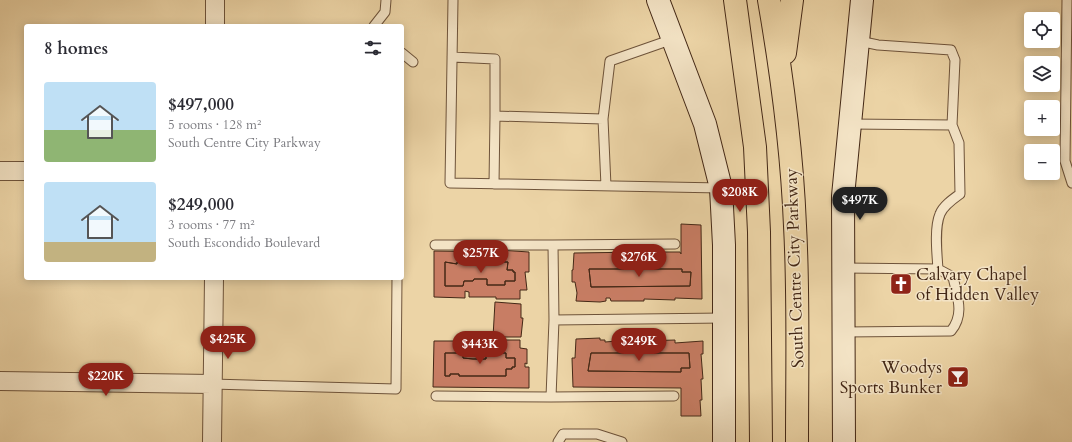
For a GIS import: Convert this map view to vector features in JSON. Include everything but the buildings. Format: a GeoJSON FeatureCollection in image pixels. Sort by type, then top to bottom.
{"type":"FeatureCollection","features":[{"type":"Feature","properties":{"kind":"highway","name":"South Centre City Parkway"},"geometry":{"type":"LineString","coordinates":[[735,0],[755,147],[759,232],[761,442]]}},
{"type":"Feature","properties":{"kind":"highway","name":"South Centre City Parkway"},"geometry":{"type":"LineString","coordinates":[[769,0],[782,78],[790,150],[795,227],[798,442]]}},
{"type":"Feature","properties":{"kind":"highway"},"geometry":{"type":"LineString","coordinates":[[782,78],[792,0]]}},
{"type":"Feature","properties":{"kind":"street"},"geometry":{"type":"LineString","coordinates":[[215,0],[215,24]]}},
{"type":"Feature","properties":{"kind":"street"},"geometry":{"type":"LineString","coordinates":[[658,0],[705,124],[720,188],[724,245],[724,442]]}},
{"type":"Feature","properties":{"kind":"street"},"geometry":{"type":"LineString","coordinates":[[844,442],[843,196],[862,0]]}},
{"type":"Feature","properties":{"kind":"street"},"geometry":{"type":"LineString","coordinates":[[0,171],[24,171]]}},
{"type":"Feature","properties":{"kind":"street"},"geometry":{"type":"LineString","coordinates":[[212,442],[214,280]]}},
{"type":"Feature","properties":{"kind":"street"},"geometry":{"type":"LineString","coordinates":[[0,381],[212,384]]}},
{"type":"Feature","properties":{"kind":"lane"},"geometry":{"type":"LineString","coordinates":[[375,24],[384,12],[386,0]]}},
{"type":"Feature","properties":{"kind":"lane"},"geometry":{"type":"LineString","coordinates":[[452,0],[450,184],[720,188]]}},
{"type":"Feature","properties":{"kind":"lane"},"geometry":{"type":"LineString","coordinates":[[1067,0],[1064,161],[1072,183]]}},
{"type":"Feature","properties":{"kind":"lane"},"geometry":{"type":"LineString","coordinates":[[606,186],[603,119],[610,61],[673,39]]}},
{"type":"Feature","properties":{"kind":"lane"},"geometry":{"type":"LineString","coordinates":[[858,41],[878,45],[951,50],[955,60],[952,125],[959,143],[960,194],[946,206],[940,214],[937,239],[938,269]]}},
{"type":"Feature","properties":{"kind":"lane"},"geometry":{"type":"LineString","coordinates":[[404,54],[414,62]]}},
{"type":"Feature","properties":{"kind":"lane"},"geometry":{"type":"LineString","coordinates":[[452,57],[495,59],[494,184]]}},
{"type":"Feature","properties":{"kind":"lane"},"geometry":{"type":"LineString","coordinates":[[495,116],[603,119]]}},
{"type":"Feature","properties":{"kind":"lane"},"geometry":{"type":"LineString","coordinates":[[850,124],[952,125]]}},
{"type":"Feature","properties":{"kind":"lane"},"geometry":{"type":"LineString","coordinates":[[435,245],[675,244]]}},
{"type":"Feature","properties":{"kind":"lane"},"geometry":{"type":"LineString","coordinates":[[551,397],[554,320],[553,245]]}},
{"type":"Feature","properties":{"kind":"lane"},"geometry":{"type":"LineString","coordinates":[[844,268],[938,269],[953,277],[959,308],[958,322],[951,331],[844,332]]}},
{"type":"Feature","properties":{"kind":"lane"},"geometry":{"type":"LineString","coordinates":[[212,384],[396,389],[397,280]]}},
{"type":"Feature","properties":{"kind":"lane"},"geometry":{"type":"LineString","coordinates":[[554,320],[724,318]]}},
{"type":"Feature","properties":{"kind":"lane"},"geometry":{"type":"LineString","coordinates":[[436,396],[674,396]]}},
{"type":"Feature","properties":{"kind":"lane"},"geometry":{"type":"LineString","coordinates":[[558,442],[563,434],[597,434],[622,442]]}},
{"type":"Feature","properties":{"kind":"place","name":"Calvary Chapel of Hidden Valley"},"geometry":{"type":"Point","coordinates":[901,284]}},
{"type":"Feature","properties":{"kind":"place","name":"Woodys Sports Bunker"},"geometry":{"type":"Point","coordinates":[958,377]}}]}
